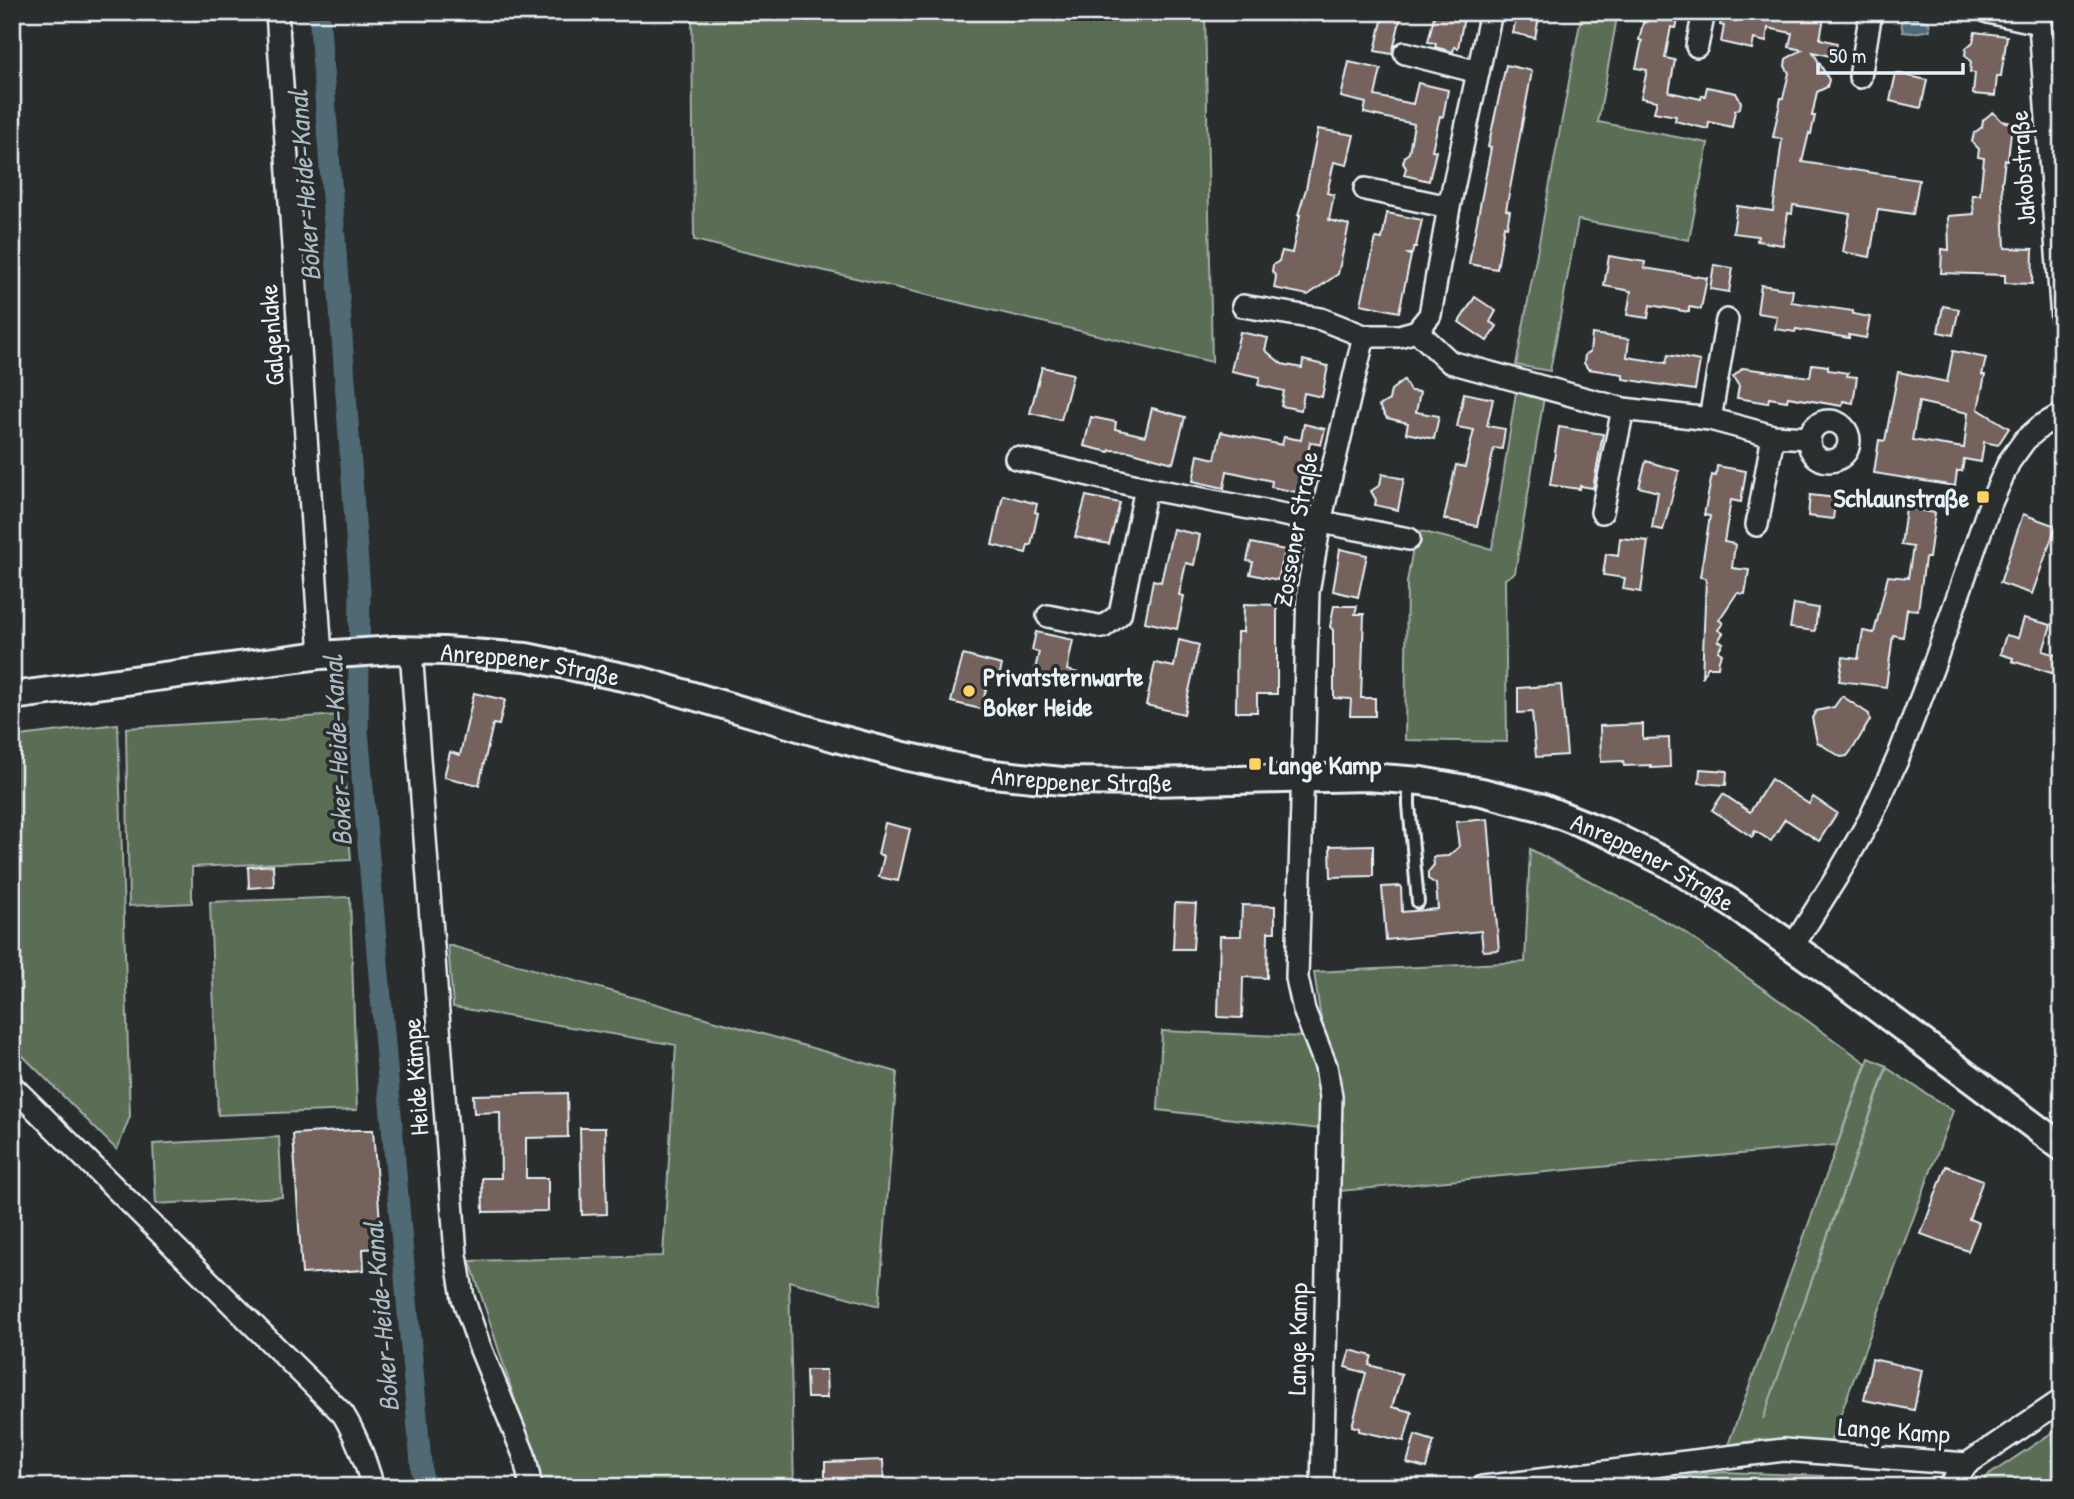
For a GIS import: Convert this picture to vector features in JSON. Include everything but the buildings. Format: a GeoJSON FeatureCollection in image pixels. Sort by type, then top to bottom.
{"type":"FeatureCollection","features":[{"type":"Feature","properties":{"kind":"street","name":"Galgenlake"},"geometry":{"type":"LineString","coordinates":[[277,12],[321,655]]}},
{"type":"Feature","properties":{"kind":"street"},"geometry":{"type":"LineString","coordinates":[[1243,306],[1321,319],[1364,336],[1399,336],[1417,331],[1430,315],[1449,207],[1490,12]]}},
{"type":"Feature","properties":{"kind":"street"},"geometry":{"type":"LineString","coordinates":[[1697,46],[1704,12]]}},
{"type":"Feature","properties":{"kind":"street"},"geometry":{"type":"LineString","coordinates":[[1860,77],[1871,12]]}},
{"type":"Feature","properties":{"kind":"street"},"geometry":{"type":"LineString","coordinates":[[1988,12],[2039,18]]}},
{"type":"Feature","properties":{"kind":"street","name":"Jakobstraße"},"geometry":{"type":"LineString","coordinates":[[2039,18],[2062,319]]}},
{"type":"Feature","properties":{"kind":"street"},"geometry":{"type":"LineString","coordinates":[[1405,53],[1478,72]]}},
{"type":"Feature","properties":{"kind":"street"},"geometry":{"type":"LineString","coordinates":[[1365,189],[1449,207]]}},
{"type":"Feature","properties":{"kind":"street"},"geometry":{"type":"LineString","coordinates":[[1710,419],[1727,320]]}},
{"type":"Feature","properties":{"kind":"street"},"geometry":{"type":"LineString","coordinates":[[1417,331],[1450,362],[1623,409],[1710,419],[1773,436],[1809,438]]}},
{"type":"Feature","properties":{"kind":"street","name":"Zossener Straße"},"geometry":{"type":"LineString","coordinates":[[1302,777],[1308,592],[1320,522],[1364,336]]}},
{"type":"Feature","properties":{"kind":"street"},"geometry":{"type":"LineString","coordinates":[[1602,512],[1623,409]]}},
{"type":"Feature","properties":{"kind":"street"},"geometry":{"type":"LineString","coordinates":[[1793,946],[1870,819],[1898,758],[2009,462],[2025,440],[2041,426],[2062,414]]}},
{"type":"Feature","properties":{"kind":"street"},"geometry":{"type":"LineString","coordinates":[[1757,525],[1773,436]]}},
{"type":"Feature","properties":{"kind":"street"},"geometry":{"type":"LineString","coordinates":[[1016,458],[1146,488],[1409,540]]}},
{"type":"Feature","properties":{"kind":"street"},"geometry":{"type":"LineString","coordinates":[[1048,616],[1104,627],[1120,614],[1146,488]]}},
{"type":"Feature","properties":{"kind":"street","name":"Heide Kämpe"},"geometry":{"type":"LineString","coordinates":[[411,650],[456,1255],[463,1298],[479,1345],[524,1455],[531,1487]]}},
{"type":"Feature","properties":{"kind":"street","name":"Anreppener Straße"},"geometry":{"type":"LineString","coordinates":[[12,696],[348,652],[444,651],[526,657],[582,667],[642,681],[904,756],[984,773],[1062,781],[1149,782],[1367,776],[1482,792],[1540,807],[1609,834],[1667,863],[1793,946],[2062,1147]]}},
{"type":"Feature","properties":{"kind":"street","name":"Lange Kamp"},"geometry":{"type":"LineString","coordinates":[[1302,777],[1297,978],[1304,1010],[1326,1066],[1331,1097],[1322,1487]]}},
{"type":"Feature","properties":{"kind":"street"},"geometry":{"type":"LineString","coordinates":[[12,1086],[343,1414],[356,1435],[373,1487]]}},
{"type":"Feature","properties":{"kind":"street"},"geometry":{"type":"LineString","coordinates":[[1948,1487],[1967,1464],[2062,1399]]}},
{"type":"Feature","properties":{"kind":"street","name":"Lange Kamp"},"geometry":{"type":"LineString","coordinates":[[1483,1487],[1784,1450],[1967,1464]]}},
{"type":"Feature","properties":{"kind":"lane"},"geometry":{"type":"LineString","coordinates":[[1409,780],[1418,902]]}},
{"type":"Feature","properties":{"kind":"green space"},"geometry":{"type":"Polygon","coordinates":[[[692,12],[1205,12],[1212,362],[694,240],[692,12]]]}},
{"type":"Feature","properties":{"kind":"green space"},"geometry":{"type":"Polygon","coordinates":[[[1582,12],[1618,12],[1598,122],[1708,143],[1689,240],[1578,220],[1550,371],[1516,365],[1582,12]]]}},
{"type":"Feature","properties":{"kind":"green space"},"geometry":{"type":"Polygon","coordinates":[[[1516,392],[1544,397],[1515,573],[1505,579],[1507,742],[1405,740],[1407,582],[1416,530],[1492,549],[1516,392]]]}},
{"type":"Feature","properties":{"kind":"green space"},"geometry":{"type":"Polygon","coordinates":[[[340,715],[351,860],[192,867],[192,903],[129,906],[126,728],[340,715]]]}},
{"type":"Feature","properties":{"kind":"green space"},"geometry":{"type":"Polygon","coordinates":[[[118,724],[130,1116],[117,1150],[12,1045],[12,737],[118,724]]]}},
{"type":"Feature","properties":{"kind":"green space"},"geometry":{"type":"Polygon","coordinates":[[[1530,849],[1680,929],[1866,1063],[1837,1145],[1340,1191],[1338,1095],[1314,972],[1525,962],[1530,849]]]}},
{"type":"Feature","properties":{"kind":"green space"},"geometry":{"type":"Polygon","coordinates":[[[350,897],[357,1110],[218,1115],[210,902],[350,897]]]}},
{"type":"Feature","properties":{"kind":"green space"},"geometry":{"type":"Polygon","coordinates":[[[448,945],[897,1072],[879,1306],[789,1281],[794,1487],[543,1487],[470,1261],[663,1256],[676,1045],[453,1007],[448,945]]]}},
{"type":"Feature","properties":{"kind":"green space"},"geometry":{"type":"Polygon","coordinates":[[[1162,1031],[1306,1037],[1316,1065],[1322,1096],[1319,1129],[1158,1110],[1162,1031]]]}},
{"type":"Feature","properties":{"kind":"green space"},"geometry":{"type":"Polygon","coordinates":[[[1869,1058],[1887,1066],[1763,1419],[1887,1068],[1953,1111],[1830,1443],[1756,1439],[1728,1445],[1869,1058]]]}},
{"type":"Feature","properties":{"kind":"green space"},"geometry":{"type":"Polygon","coordinates":[[[279,1137],[282,1197],[156,1204],[153,1144],[279,1137]]]}},
{"type":"Feature","properties":{"kind":"green space"},"geometry":{"type":"Polygon","coordinates":[[[2062,1426],[2062,1487],[1978,1487],[1986,1477],[2062,1426]]]}},
{"type":"Feature","properties":{"kind":"green space"},"geometry":{"type":"Polygon","coordinates":[[[1724,1472],[1824,1476],[1819,1487],[1598,1487],[1724,1472]]]}},
{"type":"Feature","properties":{"kind":"water"},"geometry":{"type":"Polygon","coordinates":[[[1910,17],[1929,22],[1930,30],[1903,32],[1901,23],[1910,17]]]}},
{"type":"Feature","properties":{"kind":"waterway","name":"Boker-Heide-Kanal"},"geometry":{"type":"LineString","coordinates":[[319,12],[360,592],[358,730],[423,1487]]}},
{"type":"Feature","properties":{"kind":"waterway"},"geometry":{"type":"LineString","coordinates":[[2054,12],[2055,32]]}},
{"type":"Feature","properties":{"kind":"waterway"},"geometry":{"type":"LineString","coordinates":[[2057,58],[2057,73]]}},
{"type":"Feature","properties":{"kind":"waterway"},"geometry":{"type":"LineString","coordinates":[[2060,121],[2062,154]]}},
{"type":"Feature","properties":{"kind":"place","name":"Schlaunstraße"},"geometry":{"type":"Point","coordinates":[1983,497]}},
{"type":"Feature","properties":{"kind":"place","name":"Privatsternwarte Boker Heide"},"geometry":{"type":"Point","coordinates":[969,691]}},
{"type":"Feature","properties":{"kind":"place","name":"Lange Kamp"},"geometry":{"type":"Point","coordinates":[1255,764]}}]}
